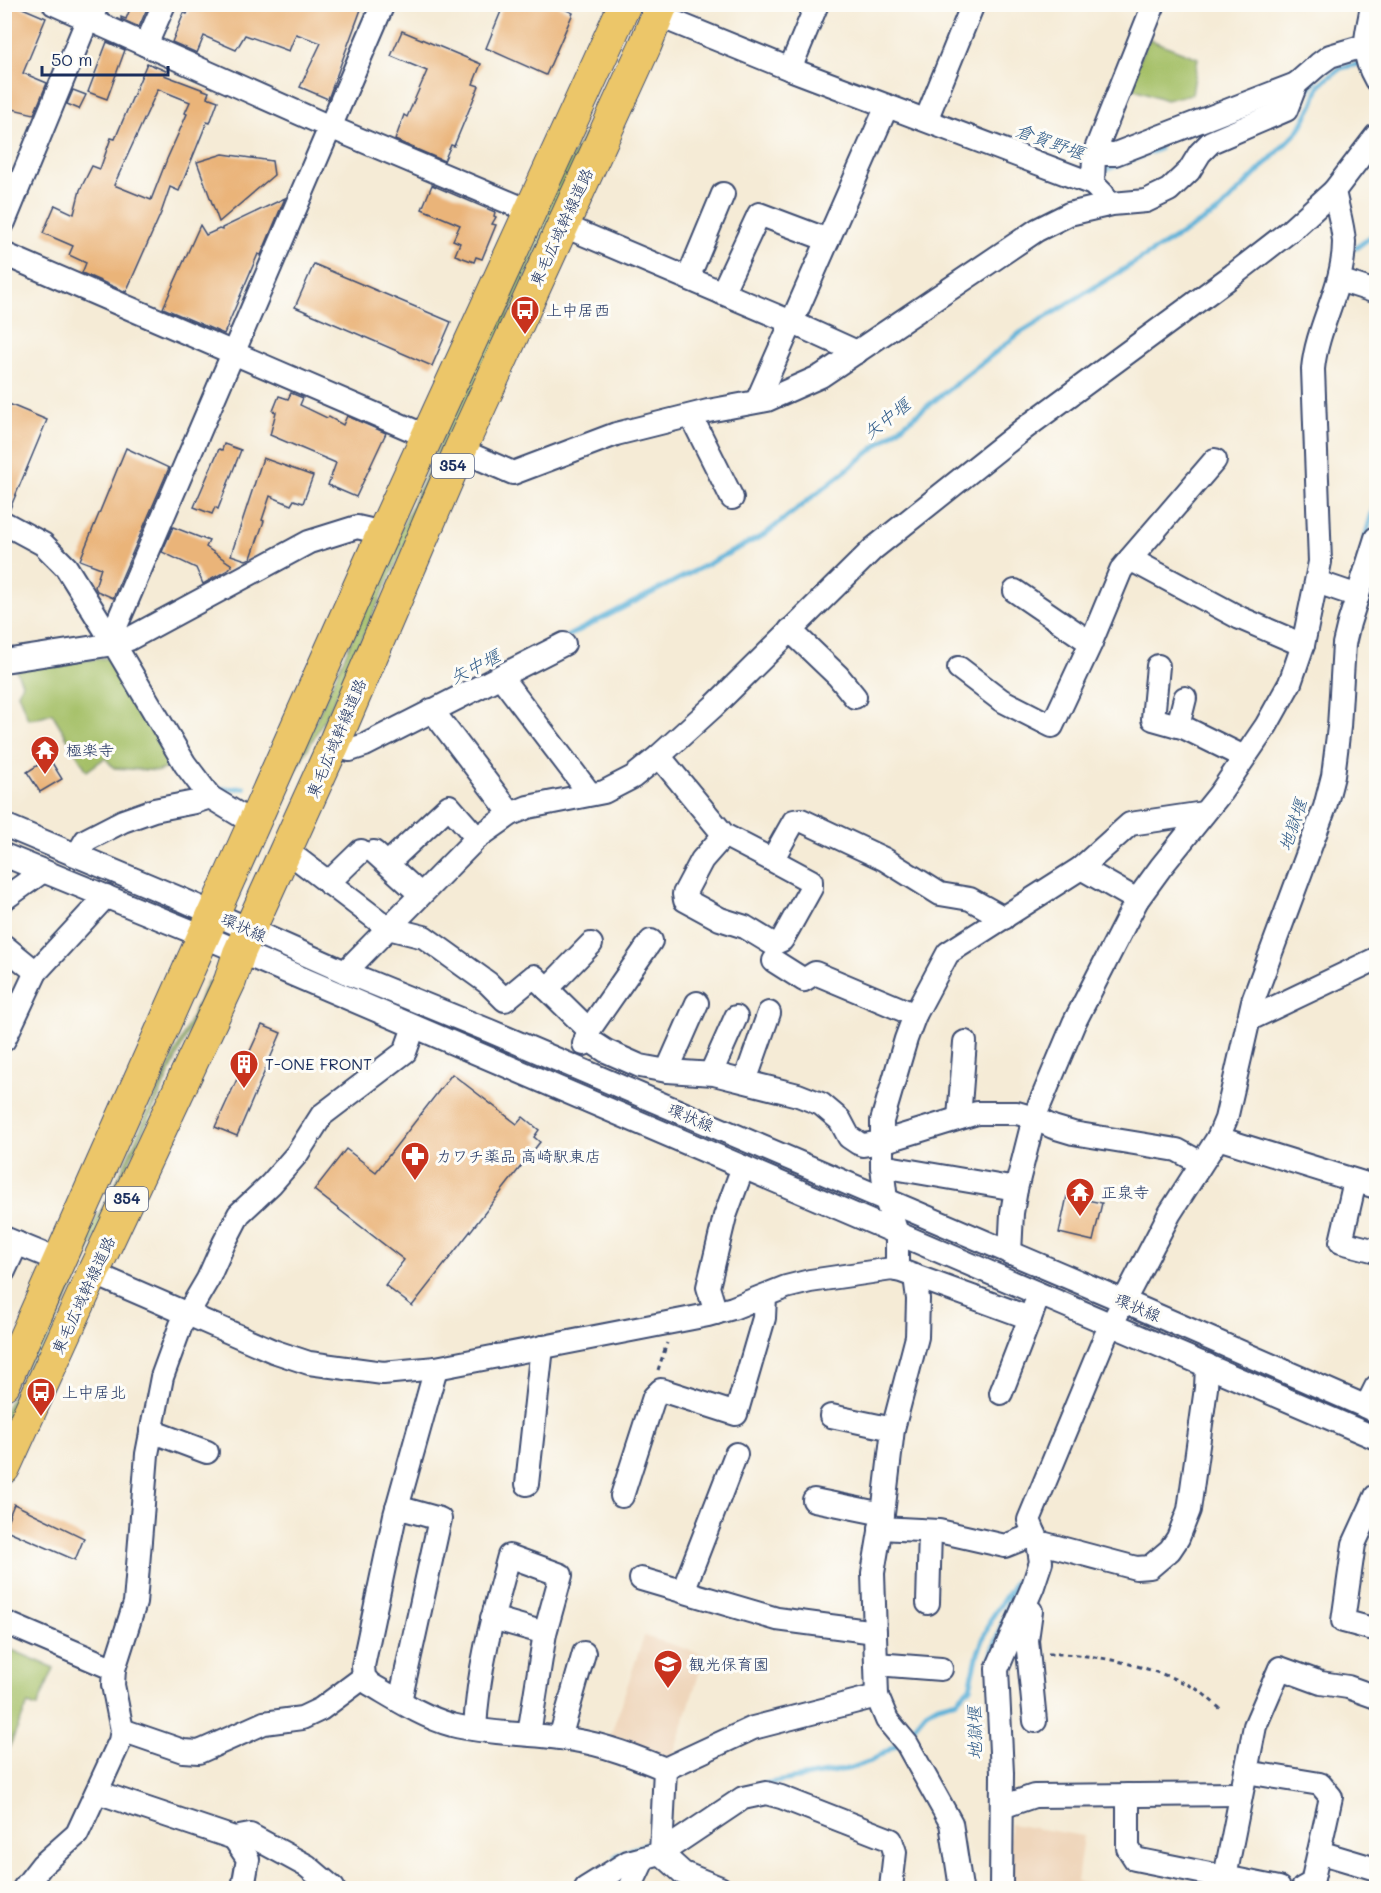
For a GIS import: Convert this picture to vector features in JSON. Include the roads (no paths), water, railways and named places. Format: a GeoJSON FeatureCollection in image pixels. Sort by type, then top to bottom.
{"type":"FeatureCollection","features":[{"type":"Feature","properties":{"kind":"highway","name":"東毛広域幹線道路"},"geometry":{"type":"LineString","coordinates":[[4,1384],[383,533],[625,4]]}},
{"type":"Feature","properties":{"kind":"highway","name":"東毛広域幹線道路"},"geometry":{"type":"LineString","coordinates":[[4,1468],[230,981],[460,450],[562,225],[656,8]]}},
{"type":"Feature","properties":{"kind":"street"},"geometry":{"type":"LineString","coordinates":[[54,4],[94,12],[146,45],[330,127],[529,211]]}},
{"type":"Feature","properties":{"kind":"street"},"geometry":{"type":"LineString","coordinates":[[146,45],[164,4]]}},
{"type":"Feature","properties":{"kind":"street"},"geometry":{"type":"LineString","coordinates":[[114,644],[116,626],[383,4]]}},
{"type":"Feature","properties":{"kind":"street"},"geometry":{"type":"LineString","coordinates":[[790,69],[817,4]]}},
{"type":"Feature","properties":{"kind":"street"},"geometry":{"type":"LineString","coordinates":[[926,120],[973,4]]}},
{"type":"Feature","properties":{"kind":"street"},"geometry":{"type":"LineString","coordinates":[[1093,171],[1154,4]]}},
{"type":"Feature","properties":{"kind":"street"},"geometry":{"type":"LineString","coordinates":[[1372,4],[1364,46],[1376,76]]}},
{"type":"Feature","properties":{"kind":"street"},"geometry":{"type":"LineString","coordinates":[[656,8],[790,69],[887,106],[1093,171],[1112,204]]}},
{"type":"Feature","properties":{"kind":"street"},"geometry":{"type":"LineString","coordinates":[[4,222],[84,28],[94,12]]}},
{"type":"Feature","properties":{"kind":"street"},"geometry":{"type":"LineString","coordinates":[[460,450],[513,473],[616,434],[767,400],[821,376],[1037,230],[1069,214],[1112,204],[1146,201],[1169,190],[1189,171],[1200,153],[1211,142],[1286,110],[1293,93],[1330,56],[1364,46]]}},
{"type":"Feature","properties":{"kind":"street"},"geometry":{"type":"LineString","coordinates":[[1093,171],[1115,154],[1293,93]]}},
{"type":"Feature","properties":{"kind":"street"},"geometry":{"type":"LineString","coordinates":[[757,401],[887,106]]}},
{"type":"Feature","properties":{"kind":"street"},"geometry":{"type":"LineString","coordinates":[[345,972],[477,838],[511,814],[528,807],[604,792],[633,777],[659,756],[714,706],[873,549],[1024,428],[1233,276],[1291,230],[1334,191],[1377,136]]}},
{"type":"Feature","properties":{"kind":"street"},"geometry":{"type":"LineString","coordinates":[[1010,1253],[1016,1189],[1034,1118],[1074,1023],[1137,900],[1219,795],[1284,696],[1303,645],[1320,562],[1313,369],[1315,347],[1339,280],[1344,240],[1334,191]]}},
{"type":"Feature","properties":{"kind":"street"},"geometry":{"type":"LineString","coordinates":[[688,278],[723,194]]}},
{"type":"Feature","properties":{"kind":"street"},"geometry":{"type":"LineString","coordinates":[[722,292],[759,214],[828,240]]}},
{"type":"Feature","properties":{"kind":"street"},"geometry":{"type":"LineString","coordinates":[[562,225],[857,352]]}},
{"type":"Feature","properties":{"kind":"street"},"geometry":{"type":"LineString","coordinates":[[4,254],[412,430],[429,435]]}},
{"type":"Feature","properties":{"kind":"street"},"geometry":{"type":"LineString","coordinates":[[1339,280],[1377,292]]}},
{"type":"Feature","properties":{"kind":"street"},"geometry":{"type":"LineString","coordinates":[[691,416],[732,498]]}},
{"type":"Feature","properties":{"kind":"street"},"geometry":{"type":"LineString","coordinates":[[959,668],[1001,700],[1052,726],[1091,643],[1121,570],[1215,460]]}},
{"type":"Feature","properties":{"kind":"street"},"geometry":{"type":"LineString","coordinates":[[4,523],[43,544],[66,567],[185,764],[210,797],[253,823]]}},
{"type":"Feature","properties":{"kind":"street"},"geometry":{"type":"LineString","coordinates":[[4,661],[114,644],[129,639],[309,542],[357,527],[383,533]]}},
{"type":"Feature","properties":{"kind":"street"},"geometry":{"type":"LineString","coordinates":[[1001,1888],[1002,1807],[997,1669],[1041,1562],[1029,1520],[1111,1325],[1170,1213],[1218,1138],[1231,1101],[1253,1000],[1325,807],[1333,777],[1339,727],[1344,644],[1365,594],[1377,538]]}},
{"type":"Feature","properties":{"kind":"street"},"geometry":{"type":"LineString","coordinates":[[1130,559],[1240,618],[1303,645]]}},
{"type":"Feature","properties":{"kind":"street"},"geometry":{"type":"LineString","coordinates":[[1317,582],[1365,594]]}},
{"type":"Feature","properties":{"kind":"street"},"geometry":{"type":"LineString","coordinates":[[1015,591],[1091,643]]}},
{"type":"Feature","properties":{"kind":"street"},"geometry":{"type":"LineString","coordinates":[[790,630],[838,676],[855,697]]}},
{"type":"Feature","properties":{"kind":"street"},"geometry":{"type":"LineString","coordinates":[[333,746],[342,750],[358,748],[564,644]]}},
{"type":"Feature","properties":{"kind":"street"},"geometry":{"type":"LineString","coordinates":[[1158,666],[1153,719],[1178,726],[1244,757]]}},
{"type":"Feature","properties":{"kind":"street"},"geometry":{"type":"LineString","coordinates":[[501,677],[590,794]]}},
{"type":"Feature","properties":{"kind":"street"},"geometry":{"type":"LineString","coordinates":[[1178,726],[1185,698]]}},
{"type":"Feature","properties":{"kind":"street"},"geometry":{"type":"LineString","coordinates":[[432,710],[511,814]]}},
{"type":"Feature","properties":{"kind":"street"},"geometry":{"type":"LineString","coordinates":[[659,756],[724,835],[811,881],[811,888],[782,940],[773,944],[744,927],[720,919],[685,900],[684,894],[702,860],[724,835]]}},
{"type":"Feature","properties":{"kind":"street"},"geometry":{"type":"LineString","coordinates":[[77,855],[86,840],[123,821],[154,810],[210,797]]}},
{"type":"Feature","properties":{"kind":"street"},"geometry":{"type":"LineString","coordinates":[[328,883],[449,806],[477,838]]}},
{"type":"Feature","properties":{"kind":"street"},"geometry":{"type":"LineString","coordinates":[[961,1888],[951,1823],[907,1744],[887,1720],[877,1696],[873,1574],[893,1429],[916,1337],[918,1299],[906,1273],[897,1233],[886,1200],[882,1166],[882,1121],[915,1015],[948,953],[1081,868],[1130,824],[1204,813]]}},
{"type":"Feature","properties":{"kind":"street"},"geometry":{"type":"LineString","coordinates":[[772,860],[794,821],[801,820],[884,859],[940,894],[970,899],[1004,918]]}},
{"type":"Feature","properties":{"kind":"street","name":"環状線"},"geometry":{"type":"LineString","coordinates":[[4,825],[77,855],[208,925],[414,1027],[1377,1438]]}},
{"type":"Feature","properties":{"kind":"street"},"geometry":{"type":"LineString","coordinates":[[285,854],[299,860],[388,928],[424,937],[488,982],[505,1000]]}},
{"type":"Feature","properties":{"kind":"street","name":"環状線"},"geometry":{"type":"LineString","coordinates":[[4,855],[106,896],[208,925]]}},
{"type":"Feature","properties":{"kind":"street"},"geometry":{"type":"LineString","coordinates":[[374,855],[420,894]]}},
{"type":"Feature","properties":{"kind":"street"},"geometry":{"type":"LineString","coordinates":[[1081,868],[1137,900]]}},
{"type":"Feature","properties":{"kind":"street"},"geometry":{"type":"LineString","coordinates":[[4,899],[43,871]]}},
{"type":"Feature","properties":{"kind":"street"},"geometry":{"type":"LineString","coordinates":[[4,1040],[36,972],[106,896]]}},
{"type":"Feature","properties":{"kind":"street"},"geometry":{"type":"LineString","coordinates":[[581,1070],[588,1034],[651,941]]}},
{"type":"Feature","properties":{"kind":"street","name":"環状線"},"geometry":{"type":"LineString","coordinates":[[245,942],[345,972],[490,1030],[1371,1409]]}},
{"type":"Feature","properties":{"kind":"street"},"geometry":{"type":"LineString","coordinates":[[547,989],[591,944]]}},
{"type":"Feature","properties":{"kind":"street"},"geometry":{"type":"LineString","coordinates":[[4,946],[36,972]]}},
{"type":"Feature","properties":{"kind":"street"},"geometry":{"type":"LineString","coordinates":[[1248,1020],[1377,959]]}},
{"type":"Feature","properties":{"kind":"street"},"geometry":{"type":"LineString","coordinates":[[774,961],[804,980],[815,973],[915,1015]]}},
{"type":"Feature","properties":{"kind":"street"},"geometry":{"type":"LineString","coordinates":[[490,1030],[505,1000],[534,976],[606,1052],[640,1066],[667,1071],[711,1073],[798,1095],[821,1104],[840,1120],[849,1137],[858,1143],[882,1142],[977,1113],[1017,1113],[1073,1133],[1177,1150],[1202,1163]]}},
{"type":"Feature","properties":{"kind":"street"},"geometry":{"type":"LineString","coordinates":[[667,1071],[697,1003]]}},
{"type":"Feature","properties":{"kind":"street"},"geometry":{"type":"LineString","coordinates":[[745,1081],[769,1013]]}},
{"type":"Feature","properties":{"kind":"street"},"geometry":{"type":"LineString","coordinates":[[711,1073],[736,1017]]}},
{"type":"Feature","properties":{"kind":"street"},"geometry":{"type":"LineString","coordinates":[[24,1888],[42,1864],[77,1834],[120,1741],[122,1730],[113,1685],[114,1669],[135,1603],[142,1502],[151,1431],[162,1377],[181,1325],[208,1279],[239,1214],[271,1184],[297,1154],[322,1116],[405,1052],[414,1027]]}},
{"type":"Feature","properties":{"kind":"street"},"geometry":{"type":"LineString","coordinates":[[959,1118],[965,1042]]}},
{"type":"Feature","properties":{"kind":"street"},"geometry":{"type":"LineString","coordinates":[[1218,1138],[1377,1187]]}},
{"type":"Feature","properties":{"kind":"street"},"geometry":{"type":"LineString","coordinates":[[882,1166],[1016,1189]]}},
{"type":"Feature","properties":{"kind":"street"},"geometry":{"type":"LineString","coordinates":[[716,1313],[708,1287],[725,1216],[743,1167]]}},
{"type":"Feature","properties":{"kind":"street"},"geometry":{"type":"LineString","coordinates":[[1355,1181],[1341,1242],[1377,1251]]}},
{"type":"Feature","properties":{"kind":"street"},"geometry":{"type":"LineString","coordinates":[[4,1271],[10,1241],[60,1262]]}},
{"type":"Feature","properties":{"kind":"street"},"geometry":{"type":"LineString","coordinates":[[93,1273],[273,1351],[309,1363],[383,1373],[436,1368],[675,1322],[716,1313],[786,1287],[810,1281],[892,1269],[1030,1318]]}},
{"type":"Feature","properties":{"kind":"street"},"geometry":{"type":"LineString","coordinates":[[1001,1393],[1040,1295]]}},
{"type":"Feature","properties":{"kind":"street"},"geometry":{"type":"LineString","coordinates":[[622,1496],[654,1397],[661,1390],[736,1414],[764,1318],[765,1296]]}},
{"type":"Feature","properties":{"kind":"street"},"geometry":{"type":"LineString","coordinates":[[527,1484],[542,1347]]}},
{"type":"Feature","properties":{"kind":"street"},"geometry":{"type":"LineString","coordinates":[[814,1500],[882,1521],[1005,1546],[1036,1538],[1136,1568],[1150,1567],[1170,1550],[1178,1538],[1189,1510],[1206,1388],[1207,1365]]}},
{"type":"Feature","properties":{"kind":"street"},"geometry":{"type":"LineString","coordinates":[[436,1368],[397,1507],[363,1666],[364,1677],[370,1684],[441,1721],[475,1729],[560,1738],[627,1754],[665,1769],[753,1728],[877,1696]]}},
{"type":"Feature","properties":{"kind":"street"},"geometry":{"type":"LineString","coordinates":[[1371,1409],[1377,1387]]}},
{"type":"Feature","properties":{"kind":"street"},"geometry":{"type":"LineString","coordinates":[[831,1416],[893,1429]]}},
{"type":"Feature","properties":{"kind":"street"},"geometry":{"type":"LineString","coordinates":[[151,1431],[207,1452]]}},
{"type":"Feature","properties":{"kind":"street"},"geometry":{"type":"LineString","coordinates":[[682,1591],[736,1454]]}},
{"type":"Feature","properties":{"kind":"street"},"geometry":{"type":"LineString","coordinates":[[1377,1496],[1354,1544],[1343,1621],[1369,1628],[1377,1627]]}},
{"type":"Feature","properties":{"kind":"street"},"geometry":{"type":"LineString","coordinates":[[397,1507],[440,1519],[400,1701]]}},
{"type":"Feature","properties":{"kind":"street"},"geometry":{"type":"LineString","coordinates":[[928,1603],[930,1531]]}},
{"type":"Feature","properties":{"kind":"street"},"geometry":{"type":"LineString","coordinates":[[475,1729],[477,1692],[492,1618],[509,1556],[561,1575],[545,1634],[529,1734]]}},
{"type":"Feature","properties":{"kind":"street"},"geometry":{"type":"LineString","coordinates":[[641,1579],[777,1619],[875,1632]]}},
{"type":"Feature","properties":{"kind":"street"},"geometry":{"type":"LineString","coordinates":[[1033,1586],[1026,1640],[1035,1721]]}},
{"type":"Feature","properties":{"kind":"street"},"geometry":{"type":"LineString","coordinates":[[492,1618],[545,1634]]}},
{"type":"Feature","properties":{"kind":"street"},"geometry":{"type":"LineString","coordinates":[[4,1622],[114,1669]]}},
{"type":"Feature","properties":{"kind":"street"},"geometry":{"type":"LineString","coordinates":[[560,1738],[584,1653]]}},
{"type":"Feature","properties":{"kind":"street"},"geometry":{"type":"LineString","coordinates":[[876,1664],[941,1670]]}},
{"type":"Feature","properties":{"kind":"street"},"geometry":{"type":"LineString","coordinates":[[1225,1877],[1255,1726],[1280,1668],[1321,1683],[1348,1687],[1377,1697]]}},
{"type":"Feature","properties":{"kind":"street"},"geometry":{"type":"LineString","coordinates":[[122,1730],[183,1751],[199,1752],[264,1723],[302,1718],[321,1709],[364,1677]]}},
{"type":"Feature","properties":{"kind":"street"},"geometry":{"type":"LineString","coordinates":[[630,1888],[652,1856],[665,1769]]}},
{"type":"Feature","properties":{"kind":"street"},"geometry":{"type":"LineString","coordinates":[[1002,1807],[1034,1796],[1128,1796],[1243,1783],[1320,1784],[1331,1797],[1312,1883],[1303,1888]]}},
{"type":"Feature","properties":{"kind":"street"},"geometry":{"type":"LineString","coordinates":[[97,1792],[234,1838],[250,1835],[307,1866],[333,1888]]}},
{"type":"Feature","properties":{"kind":"street"},"geometry":{"type":"LineString","coordinates":[[586,1888],[628,1862],[652,1856],[743,1798],[766,1793],[891,1840],[895,1852],[891,1888]]}},
{"type":"Feature","properties":{"kind":"street"},"geometry":{"type":"LineString","coordinates":[[1128,1796],[1128,1848],[1135,1859],[1279,1888]]}},
{"type":"Feature","properties":{"kind":"street"},"geometry":{"type":"LineString","coordinates":[[234,1838],[248,1859],[243,1888]]}},
{"type":"Feature","properties":{"kind":"street"},"geometry":{"type":"LineString","coordinates":[[1319,1852],[1377,1869]]}},
{"type":"Feature","properties":{"kind":"street"},"geometry":{"type":"LineString","coordinates":[[652,1856],[683,1873],[720,1888]]}},
{"type":"Feature","properties":{"kind":"waterway","name":"矢中堰"},"geometry":{"type":"LineString","coordinates":[[564,638],[764,535],[1020,333],[1219,211],[1299,130],[1313,104],[1320,84],[1341,68],[1363,63]]}},
{"type":"Feature","properties":{"kind":"waterway","name":"倉賀野堰"},"geometry":{"type":"LineString","coordinates":[[1299,94],[1307,91],[1315,81]]}},
{"type":"Feature","properties":{"kind":"waterway","name":"倉賀野堰"},"geometry":{"type":"LineString","coordinates":[[1098,171],[1159,149]]}},
{"type":"Feature","properties":{"kind":"waterway"},"geometry":{"type":"LineString","coordinates":[[1356,248],[1376,233]]}},
{"type":"Feature","properties":{"kind":"waterway","name":"地獄堰"},"geometry":{"type":"LineString","coordinates":[[1365,538],[1376,499]]}},
{"type":"Feature","properties":{"kind":"waterway","name":"矢中堰"},"geometry":{"type":"LineString","coordinates":[[216,789],[244,788]]}},
{"type":"Feature","properties":{"kind":"waterway"},"geometry":{"type":"LineString","coordinates":[[906,1736],[926,1712],[938,1705],[957,1700],[970,1687],[978,1653],[991,1619],[1015,1582]]}},
{"type":"Feature","properties":{"kind":"waterway","name":"地獄堰"},"geometry":{"type":"LineString","coordinates":[[991,1657],[1013,1589]]}},
{"type":"Feature","properties":{"kind":"waterway"},"geometry":{"type":"LineString","coordinates":[[764,1784],[848,1769],[871,1761],[900,1743]]}},
{"type":"Feature","properties":{"kind":"waterway"},"geometry":{"type":"LineString","coordinates":[[615,1857],[656,1841]]}},
{"type":"Feature","properties":{"kind":"waterway"},"geometry":{"type":"LineString","coordinates":[[569,1888],[580,1881]]}},
{"type":"Feature","properties":{"kind":"place","name":"上中居西"},"geometry":{"type":"Point","coordinates":[525,336]}},
{"type":"Feature","properties":{"kind":"place","name":"極楽寺"},"geometry":{"type":"Point","coordinates":[45,776]}},
{"type":"Feature","properties":{"kind":"place","name":"T-ONE FRONT"},"geometry":{"type":"Point","coordinates":[244,1090]}},
{"type":"Feature","properties":{"kind":"place","name":"カワチ薬品 高崎駅東店"},"geometry":{"type":"Point","coordinates":[415,1182]}},
{"type":"Feature","properties":{"kind":"place","name":"正泉寺"},"geometry":{"type":"Point","coordinates":[1080,1218]}},
{"type":"Feature","properties":{"kind":"place","name":"上中居北"},"geometry":{"type":"Point","coordinates":[41,1418]}},
{"type":"Feature","properties":{"kind":"place","name":"観光保育園"},"geometry":{"type":"Point","coordinates":[668,1690]}}]}
